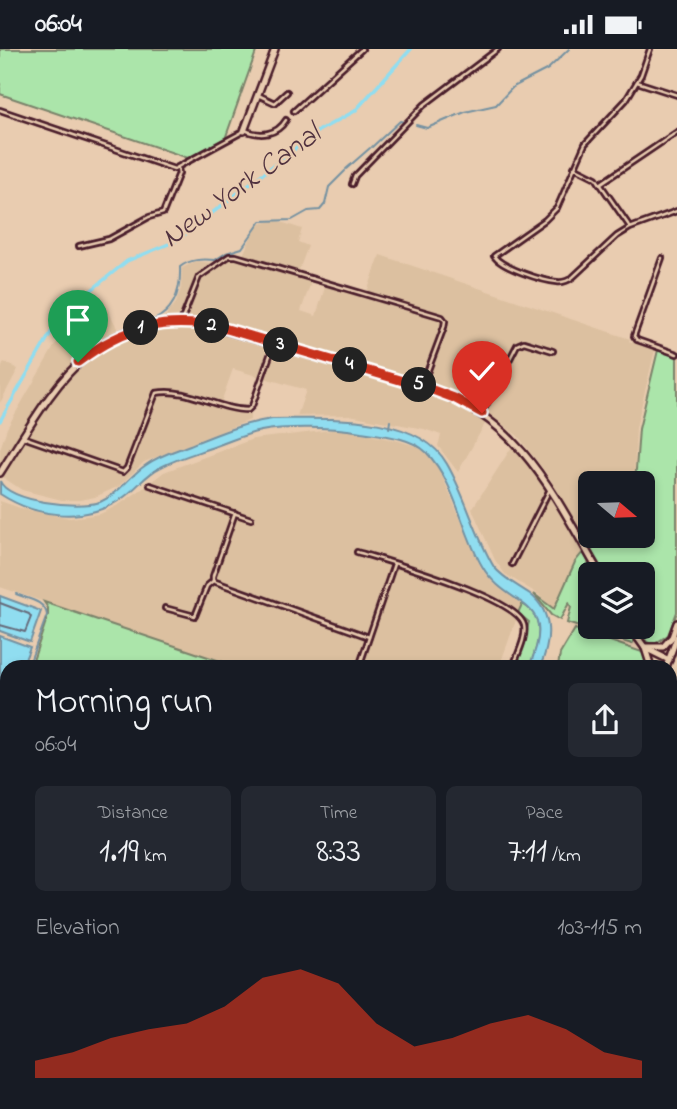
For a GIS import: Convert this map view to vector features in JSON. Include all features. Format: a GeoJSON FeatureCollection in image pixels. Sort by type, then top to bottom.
{"type":"FeatureCollection","features":[{"type":"Feature","properties":{"kind":"street"},"geometry":{"type":"LineString","coordinates":[[0,110],[170,169],[244,131],[275,49]]}},
{"type":"Feature","properties":{"kind":"street"},"geometry":{"type":"LineString","coordinates":[[294,111],[362,49]]}},
{"type":"Feature","properties":{"kind":"street"},"geometry":{"type":"LineString","coordinates":[[352,184],[355,176],[415,113],[498,49]]}},
{"type":"Feature","properties":{"kind":"street"},"geometry":{"type":"LineString","coordinates":[[650,49],[637,82],[618,110],[585,144],[556,208],[545,220],[494,256],[503,265],[554,282],[565,282],[630,228],[677,211]]}},
{"type":"Feature","properties":{"kind":"street"},"geometry":{"type":"LineString","coordinates":[[637,82],[677,95]]}},
{"type":"Feature","properties":{"kind":"street"},"geometry":{"type":"LineString","coordinates":[[258,95],[275,103],[286,92]]}},
{"type":"Feature","properties":{"kind":"street"},"geometry":{"type":"LineString","coordinates":[[244,131],[264,135],[286,120]]}},
{"type":"Feature","properties":{"kind":"street"},"geometry":{"type":"LineString","coordinates":[[600,184],[677,132]]}},
{"type":"Feature","properties":{"kind":"street"},"geometry":{"type":"LineString","coordinates":[[79,246],[109,239],[149,217],[160,215],[167,207],[179,173],[178,167]]}},
{"type":"Feature","properties":{"kind":"street"},"geometry":{"type":"LineString","coordinates":[[574,167],[592,175],[630,228]]}},
{"type":"Feature","properties":{"kind":"street"},"geometry":{"type":"LineString","coordinates":[[181,322],[199,277],[229,256],[236,255],[440,315],[444,319],[444,327],[422,386]]}},
{"type":"Feature","properties":{"kind":"street"},"geometry":{"type":"LineString","coordinates":[[662,258],[635,338],[677,354]]}},
{"type":"Feature","properties":{"kind":"street"},"geometry":{"type":"LineString","coordinates":[[0,473],[55,387],[78,362],[106,343],[153,324],[181,322],[217,327],[422,386],[454,398],[482,413],[513,439],[534,464],[593,562]]}},
{"type":"Feature","properties":{"kind":"street"},"geometry":{"type":"LineString","coordinates":[[482,413],[517,345],[524,342],[553,351]]}},
{"type":"Feature","properties":{"kind":"street"},"geometry":{"type":"LineString","coordinates":[[23,437],[122,473],[127,468],[156,393],[194,396],[248,410],[274,343]]}},
{"type":"Feature","properties":{"kind":"street"},"geometry":{"type":"LineString","coordinates":[[150,485],[251,519]]}},
{"type":"Feature","properties":{"kind":"street"},"geometry":{"type":"LineString","coordinates":[[512,564],[550,489]]}},
{"type":"Feature","properties":{"kind":"street"},"geometry":{"type":"LineString","coordinates":[[214,581],[213,576],[234,513]]}},
{"type":"Feature","properties":{"kind":"street"},"geometry":{"type":"LineString","coordinates":[[357,552],[485,596],[517,614],[525,629],[515,660]]}},
{"type":"Feature","properties":{"kind":"street"},"geometry":{"type":"LineString","coordinates":[[361,660],[394,564]]}},
{"type":"Feature","properties":{"kind":"street"},"geometry":{"type":"LineString","coordinates":[[165,608],[195,616],[207,586],[214,581]]}},
{"type":"Feature","properties":{"kind":"street"},"geometry":{"type":"LineString","coordinates":[[214,581],[369,637]]}},
{"type":"Feature","properties":{"kind":"street"},"geometry":{"type":"LineString","coordinates":[[644,647],[663,646],[670,641],[677,624]]}},
{"type":"Feature","properties":{"kind":"street"},"geometry":{"type":"LineString","coordinates":[[671,660],[677,637]]}},
{"type":"Feature","properties":{"kind":"street"},"geometry":{"type":"LineString","coordinates":[[639,639],[649,660]]}},
{"type":"Feature","properties":{"kind":"street"},"geometry":{"type":"LineString","coordinates":[[644,647],[669,660]]}},
{"type":"Feature","properties":{"kind":"shaded area"},"geometry":{"type":"Polygon","coordinates":[[[275,220],[302,229],[298,242],[308,246],[296,278],[311,282],[301,311],[316,316],[326,284],[366,295],[380,255],[630,339],[629,341],[655,350],[636,428],[634,471],[578,471],[578,548],[590,548],[581,553],[554,609],[538,594],[505,574],[495,560],[472,509],[513,445],[538,477],[563,518],[566,508],[550,478],[518,436],[458,395],[455,403],[486,422],[458,472],[438,446],[441,435],[424,429],[349,415],[297,416],[306,390],[233,369],[220,405],[250,414],[250,420],[144,462],[119,486],[95,497],[62,500],[22,490],[4,478],[0,470],[0,449],[7,428],[55,345],[74,318],[101,296],[122,338],[157,327],[176,303],[181,288],[182,268],[197,261],[218,264],[232,257],[241,259],[260,224],[275,220]]]}},
{"type":"Feature","properties":{"kind":"shaded area"},"geometry":{"type":"Polygon","coordinates":[[[4,362],[18,369],[0,403],[0,372],[4,362]]]}},
{"type":"Feature","properties":{"kind":"shaded area"},"geometry":{"type":"Polygon","coordinates":[[[341,429],[419,447],[437,464],[481,568],[494,584],[522,604],[502,660],[217,660],[0,587],[0,501],[23,509],[70,518],[100,514],[145,487],[185,501],[187,494],[151,482],[164,472],[253,439],[341,429]]]}},
{"type":"Feature","properties":{"kind":"green space"},"geometry":{"type":"Polygon","coordinates":[[[0,49],[257,49],[225,139],[188,158],[0,94],[0,49]]]}},
{"type":"Feature","properties":{"kind":"green space"},"geometry":{"type":"Polygon","coordinates":[[[658,350],[677,357],[677,612],[668,635],[653,645],[645,639],[655,639],[655,562],[598,562],[591,550],[655,548],[655,471],[636,471],[639,429],[658,350]]]}},
{"type":"Feature","properties":{"kind":"green space"},"geometry":{"type":"Polygon","coordinates":[[[583,552],[588,562],[578,562],[578,627],[567,623],[571,607],[569,603],[560,620],[551,615],[534,594],[554,609],[575,562],[583,552]]]}},
{"type":"Feature","properties":{"kind":"green space"},"geometry":{"type":"Polygon","coordinates":[[[44,602],[217,660],[33,660],[48,608],[44,602]]]}},
{"type":"Feature","properties":{"kind":"green space"},"geometry":{"type":"Polygon","coordinates":[[[522,604],[530,609],[538,624],[538,641],[531,660],[517,660],[529,622],[518,613],[522,604]]]}},
{"type":"Feature","properties":{"kind":"green space"},"geometry":{"type":"Polygon","coordinates":[[[575,629],[578,630],[578,639],[604,639],[642,652],[646,660],[559,660],[575,629]]]}},
{"type":"Feature","properties":{"kind":"green space"},"geometry":{"type":"Polygon","coordinates":[[[617,639],[633,639],[632,644],[617,639]]]}},
{"type":"Feature","properties":{"kind":"water"},"geometry":{"type":"Polygon","coordinates":[[[272,419],[368,422],[415,435],[433,447],[454,477],[494,567],[530,594],[543,610],[547,619],[548,638],[542,660],[531,660],[537,644],[538,628],[535,616],[493,580],[482,566],[451,492],[436,464],[420,447],[395,437],[324,428],[284,428],[255,432],[167,464],[151,473],[110,506],[78,514],[46,513],[0,494],[0,481],[6,488],[29,499],[76,505],[100,502],[113,494],[140,469],[162,456],[251,423],[272,419]]]}},
{"type":"Feature","properties":{"kind":"water"},"geometry":{"type":"Polygon","coordinates":[[[0,596],[41,611],[30,642],[0,631],[0,596]]]}},
{"type":"Feature","properties":{"kind":"water"},"geometry":{"type":"Polygon","coordinates":[[[0,636],[30,647],[25,660],[0,660],[0,636]]]}},
{"type":"Feature","properties":{"kind":"waterway","name":"New York Canal"},"geometry":{"type":"LineString","coordinates":[[0,421],[61,315],[127,261],[176,241],[318,131],[355,111],[411,49]]}},
{"type":"Feature","properties":{"kind":"waterway"},"geometry":{"type":"LineString","coordinates":[[416,125],[427,128],[465,112],[496,105],[513,87],[548,69],[569,49]]}},
{"type":"Feature","properties":{"kind":"waterway"},"geometry":{"type":"LineString","coordinates":[[372,147],[400,121],[404,122]]}},
{"type":"Feature","properties":{"kind":"waterway"},"geometry":{"type":"LineString","coordinates":[[346,169],[370,148]]}},
{"type":"Feature","properties":{"kind":"waterway"},"geometry":{"type":"LineString","coordinates":[[154,320],[172,305],[179,284],[180,267],[196,260],[215,260],[242,248],[261,221],[292,220],[308,211],[320,210],[325,204],[329,187],[345,171]]}},
{"type":"Feature","properties":{"kind":"waterway"},"geometry":{"type":"LineString","coordinates":[[389,428],[390,421]]}},
{"type":"Feature","properties":{"kind":"waterway"},"geometry":{"type":"LineString","coordinates":[[16,594],[31,599],[46,610],[47,615],[31,660]]}},
{"type":"Feature","properties":{"kind":"route"},"geometry":{"type":"LineString","coordinates":[[78,362],[106,343],[136,329],[155,324],[195,323],[227,329],[430,389],[482,413]]}}]}
